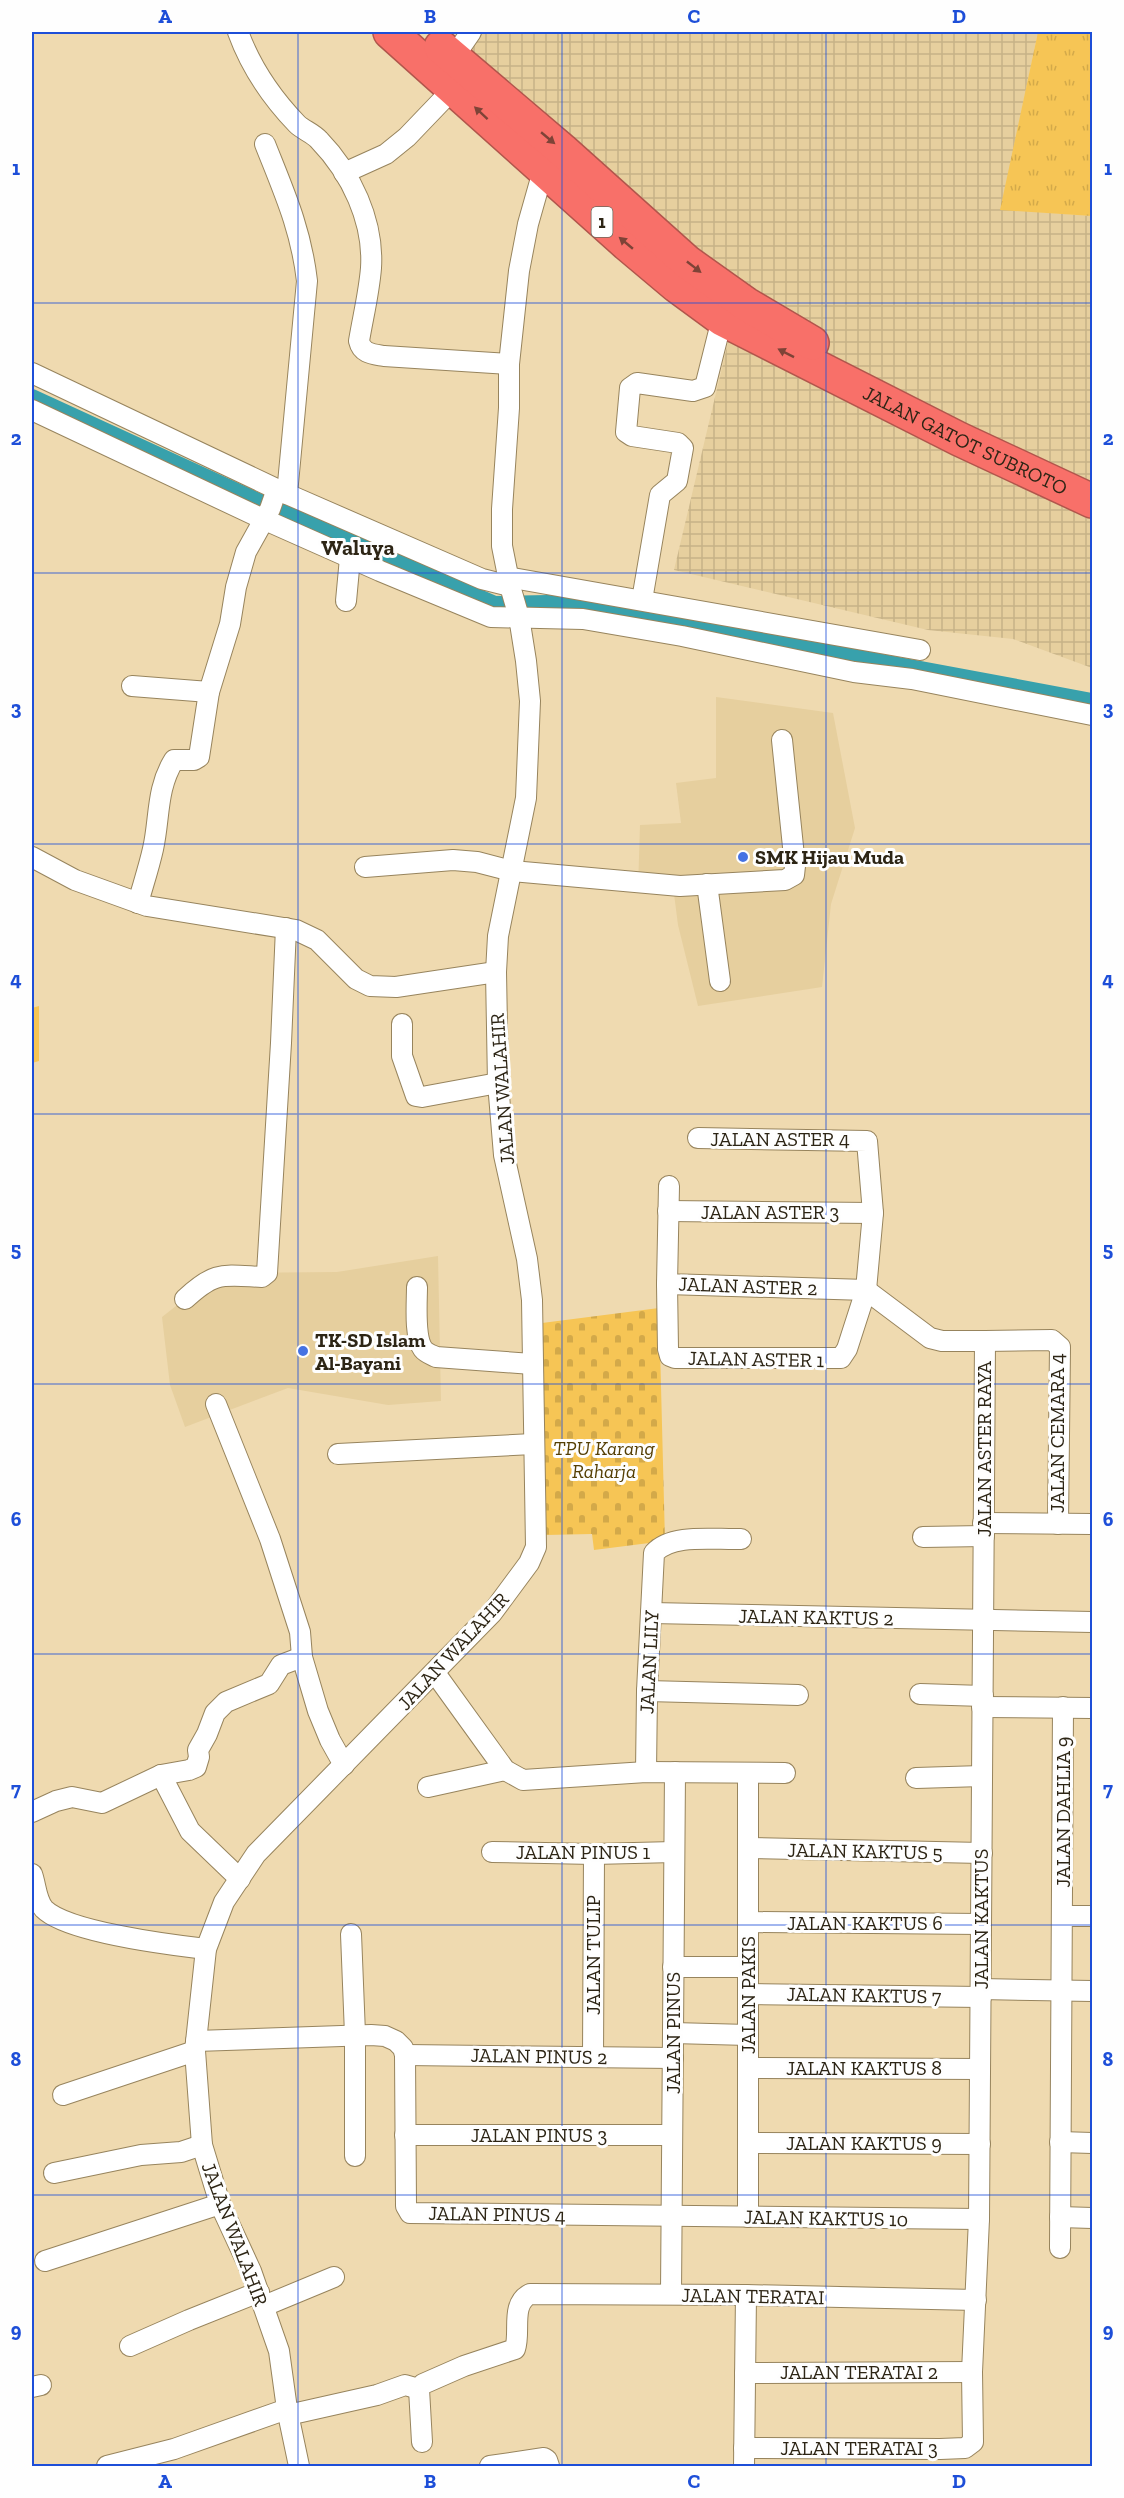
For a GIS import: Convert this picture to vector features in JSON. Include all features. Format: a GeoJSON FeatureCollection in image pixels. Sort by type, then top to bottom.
{"type":"FeatureCollection","features":[{"type":"Feature","properties":{"kind":"highway","name":"1"},"geometry":{"type":"LineString","coordinates":[[390,32],[459,59],[543,171],[677,286],[722,319],[842,370]]}},
{"type":"Feature","properties":{"kind":"highway","name":"1"},"geometry":{"type":"LineString","coordinates":[[423,32],[459,59],[658,238],[712,281],[842,370]]}},
{"type":"Feature","properties":{"kind":"highway","name":"JALAN GATOT SUBROTO"},"geometry":{"type":"LineString","coordinates":[[842,370],[1092,477]]}},
{"type":"Feature","properties":{"kind":"highway","name":"JALAN GATOT SUBROTO"},"geometry":{"type":"LineString","coordinates":[[842,370],[959,439],[1092,501]]}},
{"type":"Feature","properties":{"kind":"street"},"geometry":{"type":"LineString","coordinates":[[238,32],[245,53],[268,88],[299,126],[317,137],[333,156],[356,192],[367,221],[371,267],[359,341],[362,349],[384,356],[509,364]]}},
{"type":"Feature","properties":{"kind":"street"},"geometry":{"type":"LineString","coordinates":[[344,173],[386,153],[407,137],[459,59]]}},
{"type":"Feature","properties":{"kind":"street"},"geometry":{"type":"LineString","coordinates":[[138,903],[153,848],[158,802],[163,787],[174,760],[194,760],[199,757],[209,692],[230,624],[240,572],[246,552],[275,501],[307,281],[304,252],[295,218],[265,144]]}},
{"type":"Feature","properties":{"kind":"street","name":"JALAN WALAHIR"},"geometry":{"type":"LineString","coordinates":[[299,2466],[279,2350],[251,2271],[220,2204],[202,2145],[195,2046],[206,1949],[224,1902],[256,1854],[492,1613],[529,1563],[536,1547],[532,1300],[527,1259],[504,1155],[498,1083],[496,972],[498,936],[526,798],[530,701],[518,615],[509,585],[502,546],[509,364],[519,271],[528,224],[543,171]]}},
{"type":"Feature","properties":{"kind":"street"},"geometry":{"type":"LineString","coordinates":[[642,600],[661,493],[677,481],[683,448],[678,443],[632,436],[626,432],[630,388],[637,383],[693,390],[705,387],[722,319]]}},
{"type":"Feature","properties":{"kind":"street"},"geometry":{"type":"LineString","coordinates":[[32,373],[275,501],[350,558],[491,617],[585,604],[642,600],[667,618],[854,672],[912,679],[1092,715]]}},
{"type":"Feature","properties":{"kind":"street"},"geometry":{"type":"LineString","coordinates":[[32,410],[482,579],[585,604],[667,618],[920,650]]}},
{"type":"Feature","properties":{"kind":"street"},"geometry":{"type":"LineString","coordinates":[[346,601],[350,558]]}},
{"type":"Feature","properties":{"kind":"street"},"geometry":{"type":"LineString","coordinates":[[132,686],[209,692]]}},
{"type":"Feature","properties":{"kind":"street"},"geometry":{"type":"LineString","coordinates":[[365,867],[453,860],[477,862],[512,871],[680,886],[780,881],[794,875],[795,866],[782,740]]}},
{"type":"Feature","properties":{"kind":"street"},"geometry":{"type":"LineString","coordinates":[[32,857],[75,880],[138,903],[296,930],[317,940],[356,979],[370,986],[396,987],[496,972]]}},
{"type":"Feature","properties":{"kind":"street"},"geometry":{"type":"LineString","coordinates":[[707,885],[720,981]]}},
{"type":"Feature","properties":{"kind":"street"},"geometry":{"type":"LineString","coordinates":[[184,1299],[207,1280],[216,1277],[225,1275],[262,1277],[267,1273],[286,928]]}},
{"type":"Feature","properties":{"kind":"street"},"geometry":{"type":"LineString","coordinates":[[402,1024],[402,1056],[416,1096],[422,1097],[498,1083]]}},
{"type":"Feature","properties":{"kind":"street","name":"JALAN ASTER 4"},"geometry":{"type":"LineString","coordinates":[[698,1138],[863,1139],[869,1144],[873,1213]]}},
{"type":"Feature","properties":{"kind":"street","name":"JALAN ASTER 2"},"geometry":{"type":"LineString","coordinates":[[669,1186],[668,1284],[866,1290]]}},
{"type":"Feature","properties":{"kind":"street","name":"JALAN ASTER 3"},"geometry":{"type":"LineString","coordinates":[[668,1212],[873,1213]]}},
{"type":"Feature","properties":{"kind":"street"},"geometry":{"type":"LineString","coordinates":[[866,1290],[873,1213]]}},
{"type":"Feature","properties":{"kind":"street","name":"JALAN ASTER 1"},"geometry":{"type":"LineString","coordinates":[[668,1284],[668,1349],[670,1356],[675,1358],[841,1358],[847,1349],[866,1290]]}},
{"type":"Feature","properties":{"kind":"street"},"geometry":{"type":"LineString","coordinates":[[417,1287],[419,1339],[423,1350],[435,1357],[532,1364]]}},
{"type":"Feature","properties":{"kind":"street","name":"JALAN ASTER RAYA"},"geometry":{"type":"LineString","coordinates":[[866,1290],[930,1338],[942,1341],[985,1341],[982,1620]]}},
{"type":"Feature","properties":{"kind":"street","name":"JALAN CEMARA 4"},"geometry":{"type":"LineString","coordinates":[[985,1341],[1053,1340],[1060,1347],[1058,1524]]}},
{"type":"Feature","properties":{"kind":"street"},"geometry":{"type":"LineString","coordinates":[[216,1404],[270,1539],[300,1632],[302,1657],[318,1711],[344,1765]]}},
{"type":"Feature","properties":{"kind":"street"},"geometry":{"type":"LineString","coordinates":[[338,1454],[533,1444]]}},
{"type":"Feature","properties":{"kind":"street"},"geometry":{"type":"LineString","coordinates":[[923,1537],[1058,1524],[1092,1524]]}},
{"type":"Feature","properties":{"kind":"street","name":"JALAN LILY"},"geometry":{"type":"LineString","coordinates":[[646,1772],[647,1691],[654,1553],[660,1546],[672,1540],[741,1539]]}},
{"type":"Feature","properties":{"kind":"street","name":"JALAN KAKTUS 2"},"geometry":{"type":"LineString","coordinates":[[651,1613],[1092,1622]]}},
{"type":"Feature","properties":{"kind":"street","name":"JALAN KAKTUS"},"geometry":{"type":"LineString","coordinates":[[973,2442],[972,2372],[980,2144],[982,1620]]}},
{"type":"Feature","properties":{"kind":"street"},"geometry":{"type":"LineString","coordinates":[[32,1812],[56,1801],[72,1797],[102,1803],[161,1775],[196,1767],[199,1757],[198,1750],[207,1734],[214,1713],[226,1702],[269,1683],[281,1665],[302,1657]]}},
{"type":"Feature","properties":{"kind":"street"},"geometry":{"type":"LineString","coordinates":[[435,1673],[504,1770],[523,1780],[646,1772],[785,1773]]}},
{"type":"Feature","properties":{"kind":"street"},"geometry":{"type":"LineString","coordinates":[[647,1691],[798,1695]]}},
{"type":"Feature","properties":{"kind":"street"},"geometry":{"type":"LineString","coordinates":[[920,1694],[982,1701],[1092,1708]]}},
{"type":"Feature","properties":{"kind":"street","name":"JALAN DAHLIA 9"},"geometry":{"type":"LineString","coordinates":[[1060,2248],[1063,1707]]}},
{"type":"Feature","properties":{"kind":"street"},"geometry":{"type":"LineString","coordinates":[[428,1786],[504,1770]]}},
{"type":"Feature","properties":{"kind":"street","name":"JALAN PINUS"},"geometry":{"type":"LineString","coordinates":[[671,2294],[675,1772]]}},
{"type":"Feature","properties":{"kind":"street","name":"JALAN PAKIS"},"geometry":{"type":"LineString","coordinates":[[748,1773],[748,2217]]}},
{"type":"Feature","properties":{"kind":"street"},"geometry":{"type":"LineString","coordinates":[[161,1775],[190,1831],[240,1879]]}},
{"type":"Feature","properties":{"kind":"street"},"geometry":{"type":"LineString","coordinates":[[916,1778],[982,1776]]}},
{"type":"Feature","properties":{"kind":"street","name":"JALAN KAKTUS 5"},"geometry":{"type":"LineString","coordinates":[[748,1848],[982,1853]]}},
{"type":"Feature","properties":{"kind":"street","name":"JALAN PINUS 1"},"geometry":{"type":"LineString","coordinates":[[492,1852],[594,1854],[674,1852]]}},
{"type":"Feature","properties":{"kind":"street","name":"JALAN TULIP"},"geometry":{"type":"LineString","coordinates":[[592,2057],[594,1854]]}},
{"type":"Feature","properties":{"kind":"street"},"geometry":{"type":"LineString","coordinates":[[32,1874],[36,1905],[55,1917],[141,1941],[206,1949]]}},
{"type":"Feature","properties":{"kind":"street"},"geometry":{"type":"LineString","coordinates":[[1062,1916],[1092,1916]]}},
{"type":"Feature","properties":{"kind":"street","name":"JALAN KAKTUS 6"},"geometry":{"type":"LineString","coordinates":[[748,1922],[981,1924]]}},
{"type":"Feature","properties":{"kind":"street"},"geometry":{"type":"LineString","coordinates":[[351,1934],[355,2034],[355,2156]]}},
{"type":"Feature","properties":{"kind":"street"},"geometry":{"type":"LineString","coordinates":[[673,1967],[748,1967]]}},
{"type":"Feature","properties":{"kind":"street","name":"JALAN KAKTUS 7"},"geometry":{"type":"LineString","coordinates":[[748,1994],[1092,1991]]}},
{"type":"Feature","properties":{"kind":"street"},"geometry":{"type":"LineString","coordinates":[[673,2033],[748,2035]]}},
{"type":"Feature","properties":{"kind":"street"},"geometry":{"type":"LineString","coordinates":[[63,2095],[195,2046],[355,2034],[385,2036],[396,2041],[403,2048],[405,2055]]}},
{"type":"Feature","properties":{"kind":"street","name":"JALAN PINUS 2"},"geometry":{"type":"LineString","coordinates":[[405,2055],[673,2058]]}},
{"type":"Feature","properties":{"kind":"street","name":"JALAN PINUS 4"},"geometry":{"type":"LineString","coordinates":[[405,2055],[406,2206],[410,2213],[672,2216]]}},
{"type":"Feature","properties":{"kind":"street","name":"JALAN KAKTUS 8"},"geometry":{"type":"LineString","coordinates":[[748,2068],[980,2069]]}},
{"type":"Feature","properties":{"kind":"street","name":"JALAN PINUS 3"},"geometry":{"type":"LineString","coordinates":[[405,2135],[672,2135]]}},
{"type":"Feature","properties":{"kind":"street"},"geometry":{"type":"LineString","coordinates":[[1060,2142],[1092,2143]]}},
{"type":"Feature","properties":{"kind":"street","name":"JALAN KAKTUS 9"},"geometry":{"type":"LineString","coordinates":[[748,2143],[980,2144]]}},
{"type":"Feature","properties":{"kind":"street"},"geometry":{"type":"LineString","coordinates":[[54,2173],[141,2155],[182,2152],[202,2145]]}},
{"type":"Feature","properties":{"kind":"street"},"geometry":{"type":"LineString","coordinates":[[45,2261],[220,2204]]}},
{"type":"Feature","properties":{"kind":"street","name":"JALAN KAKTUS 10"},"geometry":{"type":"LineString","coordinates":[[672,2216],[979,2219]]}},
{"type":"Feature","properties":{"kind":"street"},"geometry":{"type":"LineString","coordinates":[[1060,2217],[1092,2218]]}},
{"type":"Feature","properties":{"kind":"street"},"geometry":{"type":"LineString","coordinates":[[130,2346],[189,2320],[334,2277]]}},
{"type":"Feature","properties":{"kind":"street","name":"JALAN TERATAI"},"geometry":{"type":"LineString","coordinates":[[419,2389],[423,2384],[464,2366],[515,2349],[519,2306],[524,2297],[530,2294],[746,2295],[976,2300]]}},
{"type":"Feature","properties":{"kind":"street"},"geometry":{"type":"LineString","coordinates":[[744,2457],[746,2295]]}},
{"type":"Feature","properties":{"kind":"street","name":"JALAN TERATAI 2"},"geometry":{"type":"LineString","coordinates":[[745,2373],[972,2372]]}},
{"type":"Feature","properties":{"kind":"street"},"geometry":{"type":"LineString","coordinates":[[106,2466],[175,2458],[288,2412],[377,2395],[405,2385],[419,2389],[422,2442]]}},
{"type":"Feature","properties":{"kind":"street","name":"JALAN TERATAI 3"},"geometry":{"type":"LineString","coordinates":[[744,2457],[965,2448],[973,2442]]}},
{"type":"Feature","properties":{"kind":"street"},"geometry":{"type":"LineString","coordinates":[[490,2466],[544,2458],[549,2466]]}},
{"type":"Feature","properties":{"kind":"shaded area"},"geometry":{"type":"Polygon","coordinates":[[[479,32],[1038,32],[1001,209],[1092,216],[1092,668],[1013,639],[928,630],[674,570],[738,300],[461,65],[479,32]]]}},
{"type":"Feature","properties":{"kind":"shaded area","name":"SMK Hijau Muda"},"geometry":{"type":"Polygon","coordinates":[[[716,697],[833,713],[855,828],[831,904],[822,987],[698,1006],[678,925],[673,886],[638,890],[640,825],[681,823],[676,783],[716,778],[716,697]]]}},
{"type":"Feature","properties":{"kind":"shaded area","name":"TK-SD Islam Al-Bayani"},"geometry":{"type":"Polygon","coordinates":[[[438,1256],[441,1401],[388,1405],[288,1388],[185,1427],[170,1385],[162,1317],[218,1273],[337,1272],[438,1256]]]}},
{"type":"Feature","properties":{"kind":"green space"},"geometry":{"type":"Polygon","coordinates":[[[1038,32],[1092,32],[1092,216],[1000,210],[1038,32]]]}},
{"type":"Feature","properties":{"kind":"green space"},"geometry":{"type":"Polygon","coordinates":[[[39,1006],[39,1061],[32,1063],[32,1008],[39,1006]]]}},
{"type":"Feature","properties":{"kind":"green space","name":"TPU Karang Raharja"},"geometry":{"type":"Polygon","coordinates":[[[659,1308],[665,1541],[594,1550],[592,1534],[546,1535],[542,1323],[659,1308]]]}},
{"type":"Feature","properties":{"kind":"waterway"},"geometry":{"type":"LineString","coordinates":[[32,397],[254,499],[495,604],[548,603],[618,613],[1092,701]]}},
{"type":"Feature","properties":{"kind":"place","name":"SMK Hijau Muda"},"geometry":{"type":"Point","coordinates":[743,857]}},
{"type":"Feature","properties":{"kind":"place","name":"TK-SD Islam Al-Bayani"},"geometry":{"type":"Point","coordinates":[303,1351]}},
{"type":"Feature","properties":{"kind":"district","name":"Waluya"},"geometry":{"type":"Point","coordinates":[358,547]}}]}
